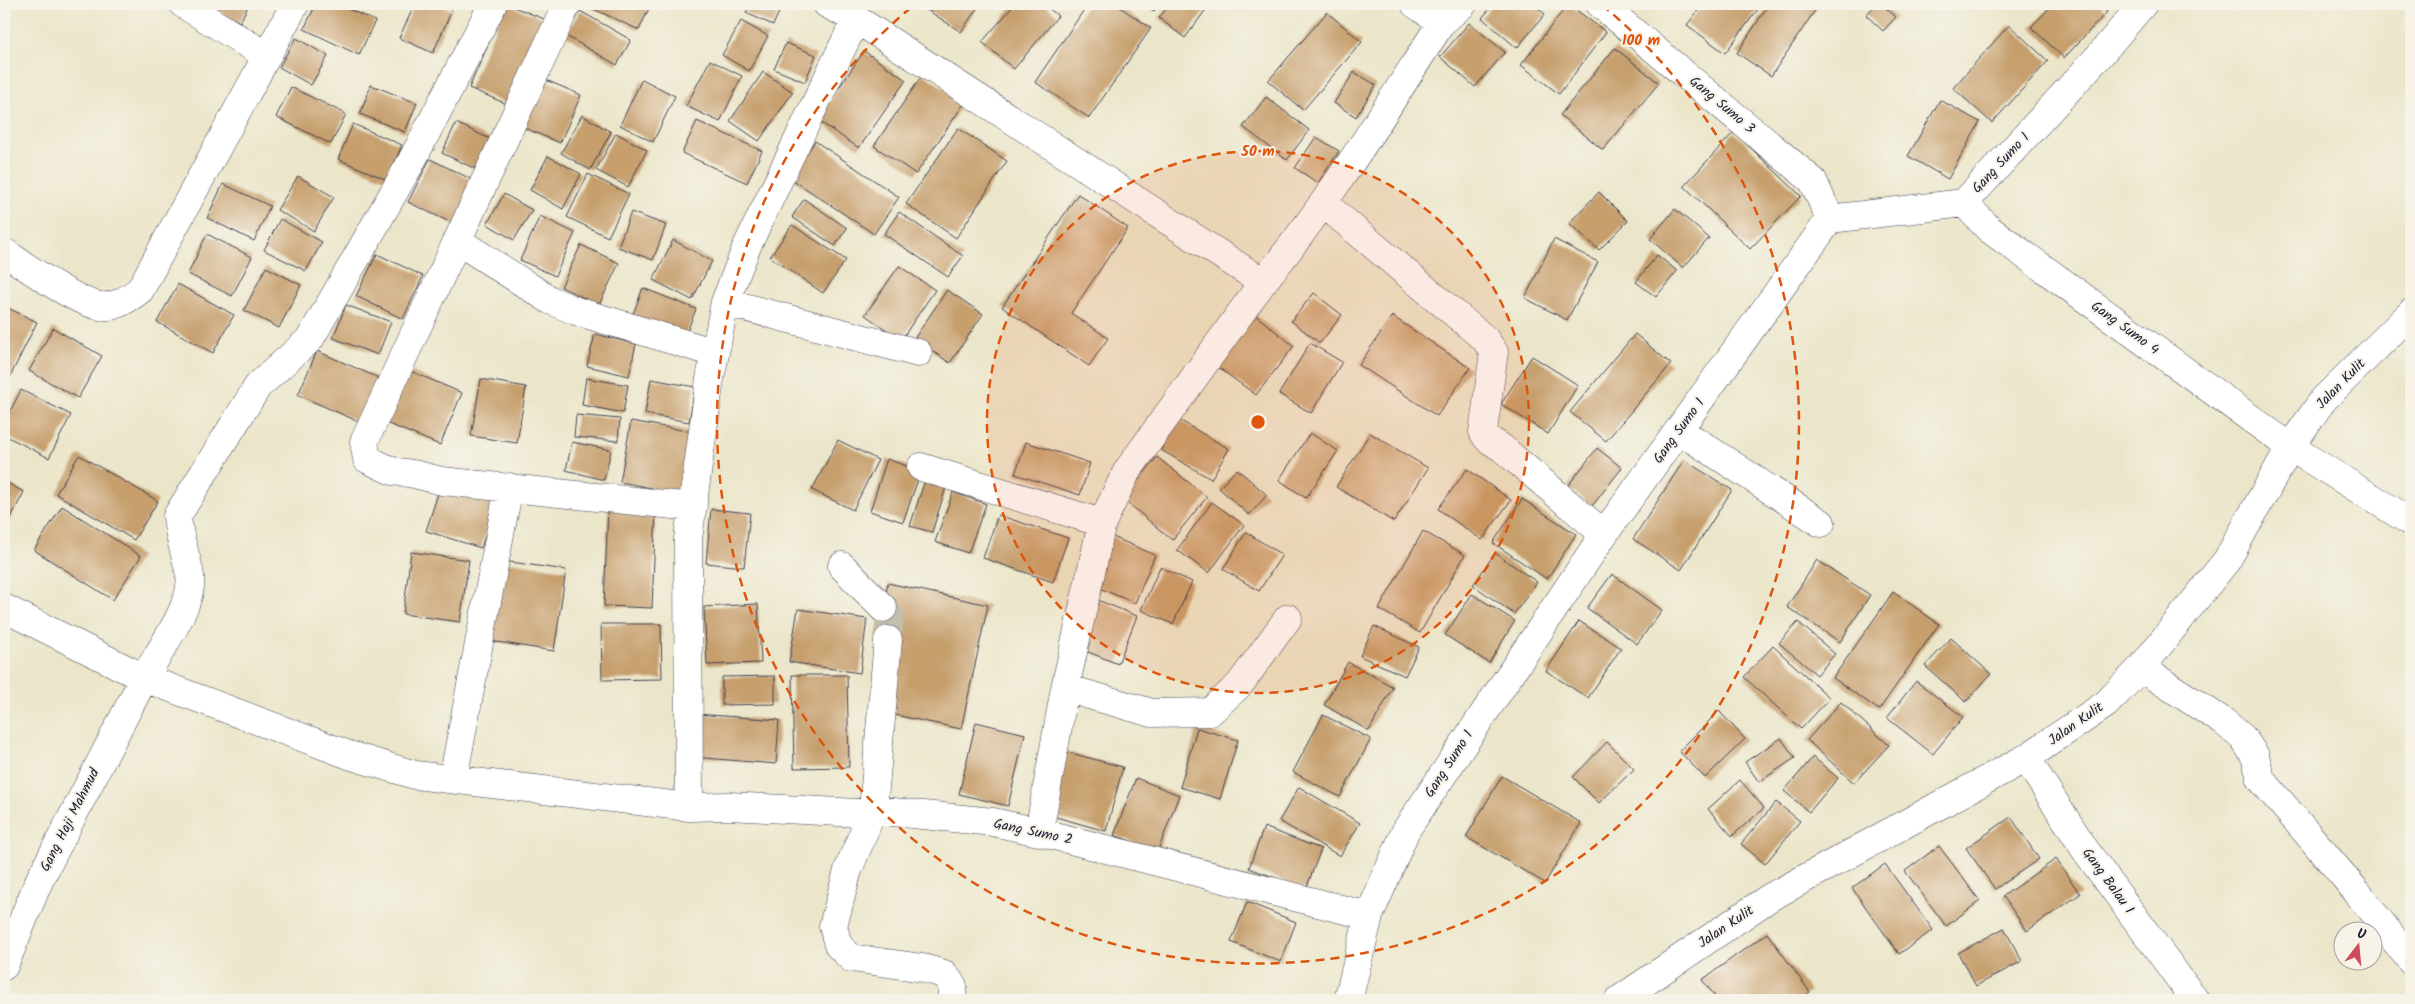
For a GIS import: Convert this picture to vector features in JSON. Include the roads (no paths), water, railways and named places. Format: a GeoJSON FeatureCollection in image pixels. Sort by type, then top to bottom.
{"type":"FeatureCollection","features":[{"type":"Feature","properties":{"kind":"street"},"geometry":{"type":"LineString","coordinates":[[183,4],[267,56]]}},
{"type":"Feature","properties":{"kind":"street"},"geometry":{"type":"LineString","coordinates":[[4,252],[72,294],[101,306],[122,302],[140,290],[295,4]]}},
{"type":"Feature","properties":{"kind":"street","name":"Gang Haji Mahmud"},"geometry":{"type":"LineString","coordinates":[[4,966],[39,881],[144,678],[185,606],[190,591],[191,578],[179,536],[177,516],[258,386],[310,339],[410,164],[493,4]]}},
{"type":"Feature","properties":{"kind":"street"},"geometry":{"type":"LineString","coordinates":[[567,4],[364,442],[367,459],[392,471],[442,481],[693,507]]}},
{"type":"Feature","properties":{"kind":"street"},"geometry":{"type":"LineString","coordinates":[[827,4],[856,19],[1263,282]]}},
{"type":"Feature","properties":{"kind":"street"},"geometry":{"type":"LineString","coordinates":[[1415,4],[1442,22]]}},
{"type":"Feature","properties":{"kind":"street"},"geometry":{"type":"LineString","coordinates":[[1039,832],[1064,688],[1102,523],[1127,471],[1263,282],[1290,250],[1323,203],[1442,22],[1463,4]]}},
{"type":"Feature","properties":{"kind":"street","name":"Gang Sumo 3"},"geometry":{"type":"LineString","coordinates":[[1600,4],[1814,181],[1830,219]]}},
{"type":"Feature","properties":{"kind":"street","name":"Gang Sumo 1"},"geometry":{"type":"LineString","coordinates":[[1348,1000],[1369,916],[1406,830],[1604,534],[1830,219],[1964,203],[2100,55],[2143,4]]}},
{"type":"Feature","properties":{"kind":"street"},"geometry":{"type":"LineString","coordinates":[[689,807],[688,539],[715,353],[725,302],[746,246],[856,19]]}},
{"type":"Feature","properties":{"kind":"street"},"geometry":{"type":"LineString","coordinates":[[1323,203],[1485,339],[1494,352],[1483,432],[1488,439],[1502,448],[1604,534]]}},
{"type":"Feature","properties":{"kind":"street","name":"Gang Sumo 4"},"geometry":{"type":"LineString","coordinates":[[1964,203],[1989,229],[2290,447],[2411,522]]}},
{"type":"Feature","properties":{"kind":"street"},"geometry":{"type":"LineString","coordinates":[[458,241],[550,300],[715,353]]}},
{"type":"Feature","properties":{"kind":"street"},"geometry":{"type":"LineString","coordinates":[[725,302],[918,353]]}},
{"type":"Feature","properties":{"kind":"street","name":"Jalan Kulit"},"geometry":{"type":"LineString","coordinates":[[1619,1000],[1769,898],[2026,758],[2106,704],[2141,668],[2228,560],[2290,447],[2323,400],[2411,313]]}},
{"type":"Feature","properties":{"kind":"street"},"geometry":{"type":"LineString","coordinates":[[1679,430],[1821,523]]}},
{"type":"Feature","properties":{"kind":"street"},"geometry":{"type":"LineString","coordinates":[[920,467],[1102,523]]}},
{"type":"Feature","properties":{"kind":"street"},"geometry":{"type":"LineString","coordinates":[[453,779],[509,487]]}},
{"type":"Feature","properties":{"kind":"street"},"geometry":{"type":"LineString","coordinates":[[842,566],[883,608]]}},
{"type":"Feature","properties":{"kind":"street","name":"Gang Sumo 2"},"geometry":{"type":"LineString","coordinates":[[4,608],[144,678],[388,768],[415,776],[689,807],[728,806],[858,813],[873,810],[993,822],[1369,916]]}},
{"type":"Feature","properties":{"kind":"street"},"geometry":{"type":"LineString","coordinates":[[1064,688],[1152,713],[1210,712],[1240,684],[1288,618]]}},
{"type":"Feature","properties":{"kind":"street"},"geometry":{"type":"LineString","coordinates":[[888,640],[873,810],[848,870],[832,926],[838,945],[851,958],[923,968],[944,974],[953,986],[951,1000]]}},
{"type":"Feature","properties":{"kind":"street"},"geometry":{"type":"LineString","coordinates":[[2141,668],[2224,722],[2242,738],[2255,756],[2261,778],[2358,892],[2411,961]]}},
{"type":"Feature","properties":{"kind":"street","name":"Gang Balau 1"},"geometry":{"type":"LineString","coordinates":[[2026,758],[2086,851],[2195,1000]]}},
{"type":"Feature","properties":{"kind":"tunnel"},"geometry":{"type":"LineString","coordinates":[[883,608],[890,616],[888,640]]}}]}
